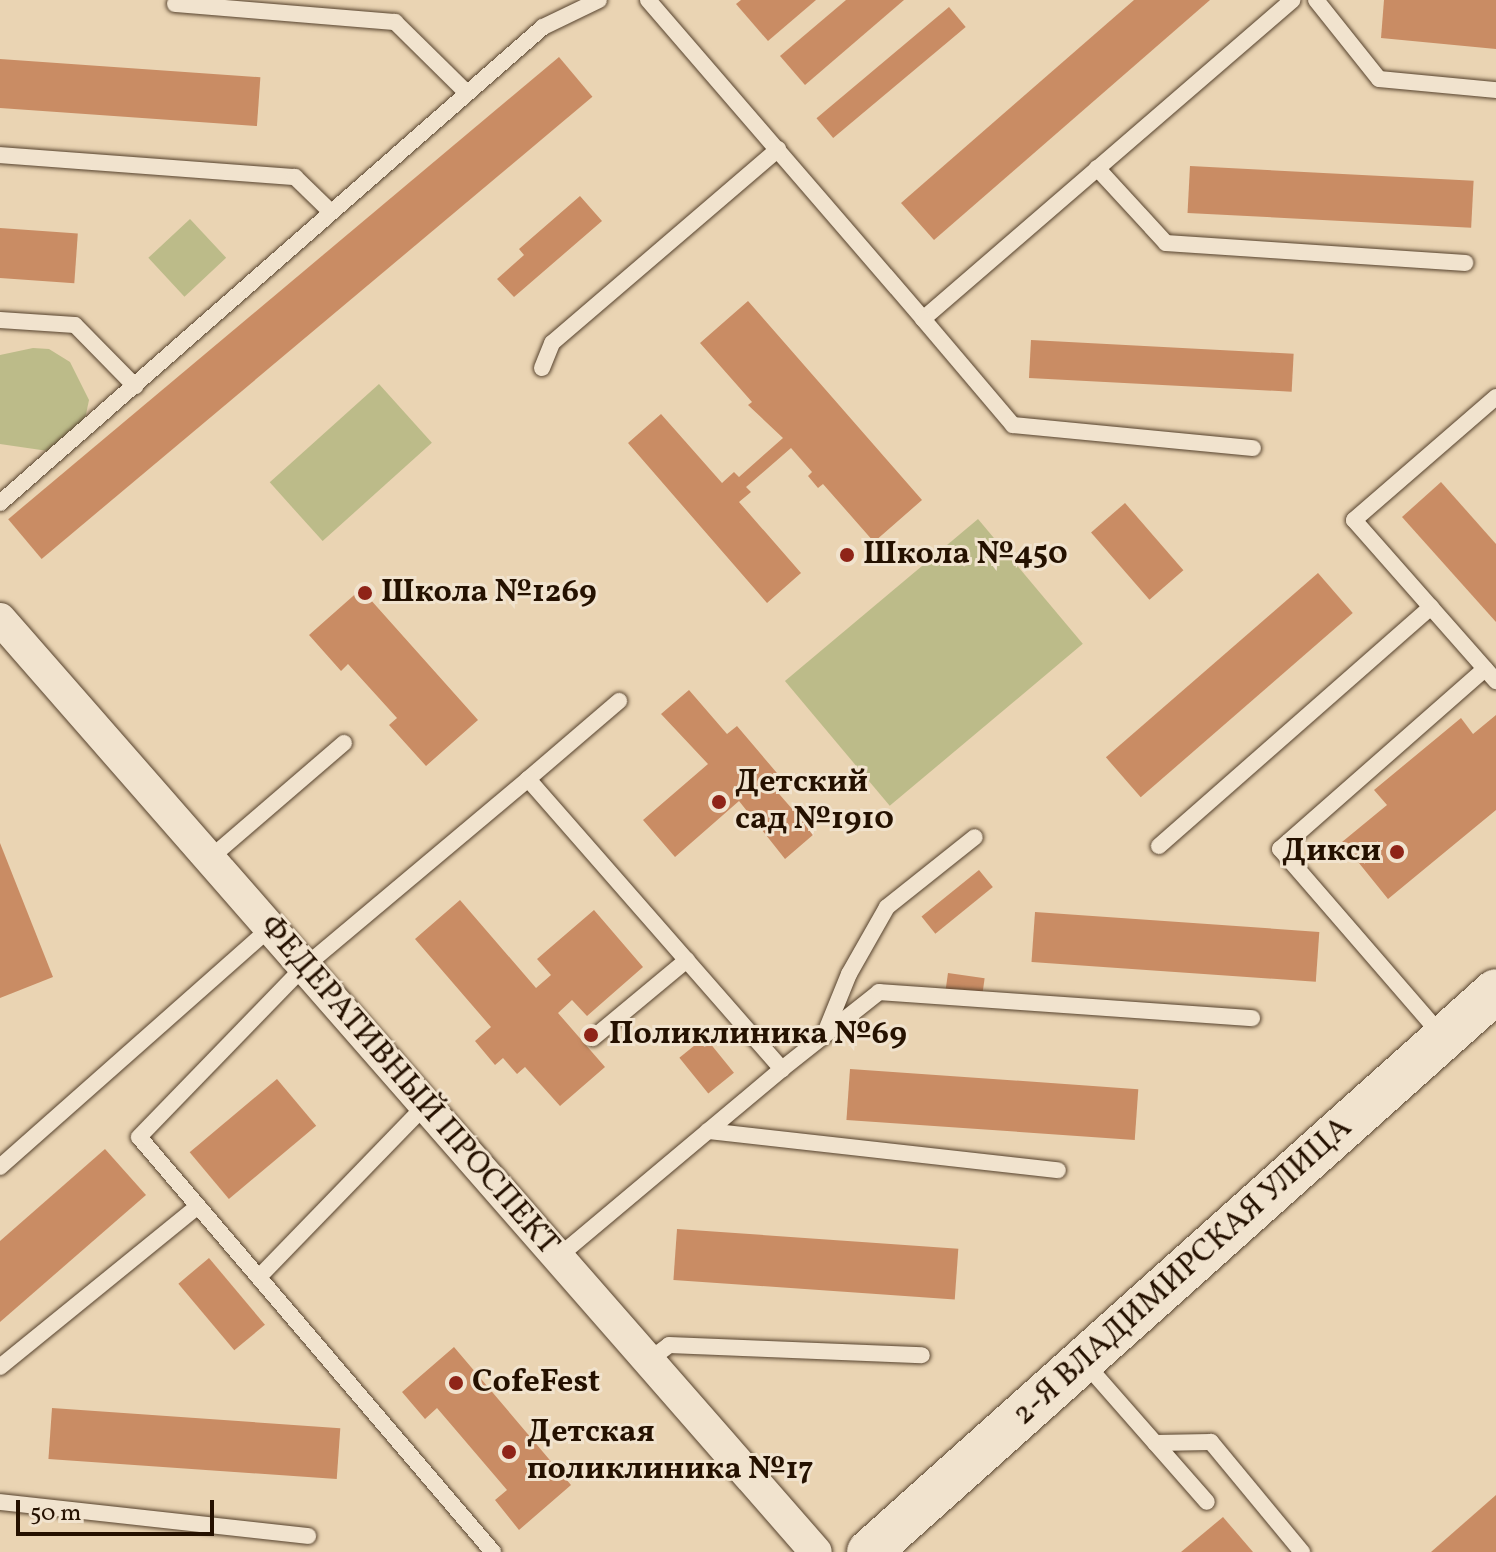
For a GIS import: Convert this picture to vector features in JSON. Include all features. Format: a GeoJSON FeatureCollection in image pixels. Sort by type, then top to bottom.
{"type":"FeatureCollection","features":[{"type":"Feature","properties":{"kind":"street","name":"ФЕДЕРАТИВНЫЙ ПРОСПЕКТ"},"geometry":{"type":"LineString","coordinates":[[0,619],[816,1552]]}},
{"type":"Feature","properties":{"kind":"street","name":"2-Я ВЛАДИМИРСКАЯ УЛИЦА"},"geometry":{"type":"LineString","coordinates":[[869,1552],[1496,991]]}},
{"type":"Feature","properties":{"kind":"lane"},"geometry":{"type":"LineString","coordinates":[[0,503],[543,27],[599,0]]}},
{"type":"Feature","properties":{"kind":"lane"},"geometry":{"type":"LineString","coordinates":[[648,0],[1013,425],[1253,448]]}},
{"type":"Feature","properties":{"kind":"lane"},"geometry":{"type":"LineString","coordinates":[[923,319],[1292,0]]}},
{"type":"Feature","properties":{"kind":"lane"},"geometry":{"type":"LineString","coordinates":[[1316,0],[1379,79],[1496,90]]}},
{"type":"Feature","properties":{"kind":"lane"},"geometry":{"type":"LineString","coordinates":[[175,4],[395,22],[467,93]]}},
{"type":"Feature","properties":{"kind":"lane"},"geometry":{"type":"LineString","coordinates":[[542,368],[552,343],[778,149]]}},
{"type":"Feature","properties":{"kind":"lane"},"geometry":{"type":"LineString","coordinates":[[0,155],[295,177],[331,212]]}},
{"type":"Feature","properties":{"kind":"lane"},"geometry":{"type":"LineString","coordinates":[[1097,168],[1166,243],[1465,263]]}},
{"type":"Feature","properties":{"kind":"lane"},"geometry":{"type":"LineString","coordinates":[[0,320],[75,325],[135,386]]}},
{"type":"Feature","properties":{"kind":"lane"},"geometry":{"type":"LineString","coordinates":[[1444,1039],[1280,849],[1490,675],[1354,520],[1496,397]]}},
{"type":"Feature","properties":{"kind":"lane"},"geometry":{"type":"LineString","coordinates":[[1159,846],[1431,607]]}},
{"type":"Feature","properties":{"kind":"lane"},"geometry":{"type":"LineString","coordinates":[[493,1552],[139,1137],[303,968],[619,701]]}},
{"type":"Feature","properties":{"kind":"lane"},"geometry":{"type":"LineString","coordinates":[[209,859],[344,743]]}},
{"type":"Feature","properties":{"kind":"lane"},"geometry":{"type":"LineString","coordinates":[[528,779],[782,1069]]}},
{"type":"Feature","properties":{"kind":"lane"},"geometry":{"type":"LineString","coordinates":[[825,1034],[849,974],[887,907],[975,837]]}},
{"type":"Feature","properties":{"kind":"lane"},"geometry":{"type":"LineString","coordinates":[[0,1167],[270,928]]}},
{"type":"Feature","properties":{"kind":"lane"},"geometry":{"type":"LineString","coordinates":[[593,1038],[687,960]]}},
{"type":"Feature","properties":{"kind":"lane"},"geometry":{"type":"LineString","coordinates":[[558,1257],[879,992],[1252,1018]]}},
{"type":"Feature","properties":{"kind":"lane"},"geometry":{"type":"LineString","coordinates":[[259,1277],[425,1106]]}},
{"type":"Feature","properties":{"kind":"lane"},"geometry":{"type":"LineString","coordinates":[[708,1131],[1058,1170]]}},
{"type":"Feature","properties":{"kind":"lane"},"geometry":{"type":"LineString","coordinates":[[0,1367],[198,1206]]}},
{"type":"Feature","properties":{"kind":"lane"},"geometry":{"type":"LineString","coordinates":[[648,1361],[669,1345],[922,1355]]}},
{"type":"Feature","properties":{"kind":"lane"},"geometry":{"type":"LineString","coordinates":[[1083,1361],[1207,1502]]}},
{"type":"Feature","properties":{"kind":"lane"},"geometry":{"type":"LineString","coordinates":[[1155,1443],[1211,1442],[1302,1552]]}},
{"type":"Feature","properties":{"kind":"lane"},"geometry":{"type":"LineString","coordinates":[[0,1502],[308,1536]]}},
{"type":"Feature","properties":{"kind":"shaded area"},"geometry":{"type":"Polygon","coordinates":[[[190,219],[226,258],[184,297],[148,258],[190,219]]]}},
{"type":"Feature","properties":{"kind":"shaded area"},"geometry":{"type":"Polygon","coordinates":[[[33,348],[49,349],[70,362],[89,400],[85,419],[48,451],[0,444],[0,355],[33,348]]]}},
{"type":"Feature","properties":{"kind":"shaded area"},"geometry":{"type":"Polygon","coordinates":[[[379,384],[432,443],[323,541],[270,482],[379,384]]]}},
{"type":"Feature","properties":{"kind":"shaded area"},"geometry":{"type":"Polygon","coordinates":[[[978,519],[1083,644],[890,806],[785,681],[978,519]]]}},
{"type":"Feature","properties":{"kind":"building"},"geometry":{"type":"Polygon","coordinates":[[[741,0],[816,0],[768,41],[736,4],[741,0]]]}},
{"type":"Feature","properties":{"kind":"building"},"geometry":{"type":"Polygon","coordinates":[[[846,0],[904,0],[805,85],[780,56],[846,0]]]}},
{"type":"Feature","properties":{"kind":"building"},"geometry":{"type":"Polygon","coordinates":[[[1134,0],[1210,0],[934,240],[901,203],[1134,0]]]}},
{"type":"Feature","properties":{"kind":"building"},"geometry":{"type":"Polygon","coordinates":[[[1384,0],[1496,0],[1496,49],[1381,38],[1384,0]]]}},
{"type":"Feature","properties":{"kind":"building"},"geometry":{"type":"Polygon","coordinates":[[[949,7],[966,27],[833,138],[816,118],[949,7]]]}},
{"type":"Feature","properties":{"kind":"building"},"geometry":{"type":"Polygon","coordinates":[[[559,57],[592,97],[42,559],[8,519],[559,57]]]}},
{"type":"Feature","properties":{"kind":"building"},"geometry":{"type":"Polygon","coordinates":[[[0,59],[260,77],[257,126],[0,108],[0,59]]]}},
{"type":"Feature","properties":{"kind":"building"},"geometry":{"type":"Polygon","coordinates":[[[1190,166],[1474,181],[1471,228],[1188,213],[1190,166]]]}},
{"type":"Feature","properties":{"kind":"building"},"geometry":{"type":"Polygon","coordinates":[[[580,196],[602,221],[514,297],[497,279],[524,255],[519,249],[580,196]]]}},
{"type":"Feature","properties":{"kind":"building"},"geometry":{"type":"Polygon","coordinates":[[[0,228],[78,233],[74,283],[0,278],[0,228]]]}},
{"type":"Feature","properties":{"kind":"building"},"geometry":{"type":"Polygon","coordinates":[[[748,301],[922,500],[874,542],[823,484],[818,488],[808,476],[812,472],[791,448],[746,487],[751,492],[739,502],[801,573],[767,603],[628,443],[661,414],[722,483],[734,472],[739,477],[783,438],[748,405],[752,402],[700,343],[748,301]]]}},
{"type":"Feature","properties":{"kind":"building"},"geometry":{"type":"Polygon","coordinates":[[[1031,340],[1294,354],[1292,392],[1029,378],[1031,340]]]}},
{"type":"Feature","properties":{"kind":"building"},"geometry":{"type":"Polygon","coordinates":[[[1441,482],[1496,544],[1496,622],[1402,517],[1441,482]]]}},
{"type":"Feature","properties":{"kind":"building"},"geometry":{"type":"Polygon","coordinates":[[[1125,503],[1183,570],[1149,600],[1091,533],[1125,503]]]}},
{"type":"Feature","properties":{"kind":"building"},"geometry":{"type":"Polygon","coordinates":[[[1318,573],[1353,613],[1141,797],[1106,757],[1318,573]]]}},
{"type":"Feature","properties":{"kind":"building"},"geometry":{"type":"Polygon","coordinates":[[[361,589],[478,720],[426,766],[389,725],[397,718],[348,664],[341,671],[309,635],[361,589]]]}},
{"type":"Feature","properties":{"kind":"building"},"geometry":{"type":"Polygon","coordinates":[[[689,690],[727,734],[737,726],[782,779],[773,787],[814,834],[785,859],[739,801],[675,857],[643,820],[708,764],[661,714],[689,690]]]}},
{"type":"Feature","properties":{"kind":"building"},"geometry":{"type":"Polygon","coordinates":[[[1496,715],[1496,810],[1388,899],[1342,842],[1387,805],[1374,790],[1461,718],[1473,734],[1496,715]]]}},
{"type":"Feature","properties":{"kind":"building"},"geometry":{"type":"Polygon","coordinates":[[[0,843],[53,977],[0,998],[0,843]]]}},
{"type":"Feature","properties":{"kind":"building"},"geometry":{"type":"Polygon","coordinates":[[[979,870],[993,887],[935,934],[921,917],[979,870]]]}},
{"type":"Feature","properties":{"kind":"building"},"geometry":{"type":"Polygon","coordinates":[[[460,900],[536,988],[551,975],[537,959],[594,910],[643,967],[587,1016],[572,1000],[558,1013],[605,1067],[560,1106],[525,1067],[517,1074],[503,1058],[495,1065],[475,1041],[491,1027],[415,939],[460,900]]]}},
{"type":"Feature","properties":{"kind":"building"},"geometry":{"type":"Polygon","coordinates":[[[1035,912],[1319,932],[1316,982],[1032,962],[1035,912]]]}},
{"type":"Feature","properties":{"kind":"building"},"geometry":{"type":"Polygon","coordinates":[[[948,973],[985,978],[982,997],[945,992],[948,973]]]}},
{"type":"Feature","properties":{"kind":"building"},"geometry":{"type":"Polygon","coordinates":[[[705,1037],[734,1073],[708,1094],[679,1058],[705,1037]]]}},
{"type":"Feature","properties":{"kind":"building"},"geometry":{"type":"Polygon","coordinates":[[[850,1069],[1138,1089],[1135,1140],[846,1120],[850,1069]]]}},
{"type":"Feature","properties":{"kind":"building"},"geometry":{"type":"Polygon","coordinates":[[[277,1079],[316,1126],[229,1199],[190,1152],[277,1079]]]}},
{"type":"Feature","properties":{"kind":"building"},"geometry":{"type":"Polygon","coordinates":[[[105,1149],[146,1195],[0,1322],[0,1241],[105,1149]]]}},
{"type":"Feature","properties":{"kind":"building"},"geometry":{"type":"Polygon","coordinates":[[[677,1229],[958,1249],[955,1300],[673,1280],[677,1229]]]}},
{"type":"Feature","properties":{"kind":"building"},"geometry":{"type":"Polygon","coordinates":[[[209,1258],[265,1325],[234,1350],[178,1284],[209,1258]]]}},
{"type":"Feature","properties":{"kind":"building","name":"Детская поликлиника №17"},"geometry":{"type":"Polygon","coordinates":[[[454,1347],[571,1485],[519,1530],[495,1500],[507,1490],[437,1408],[425,1419],[402,1392],[454,1347]]]}},
{"type":"Feature","properties":{"kind":"building"},"geometry":{"type":"Polygon","coordinates":[[[52,1408],[340,1428],[337,1479],[48,1459],[52,1408]]]}},
{"type":"Feature","properties":{"kind":"building"},"geometry":{"type":"Polygon","coordinates":[[[1496,1495],[1496,1552],[1431,1552],[1496,1495]]]}},
{"type":"Feature","properties":{"kind":"building"},"geometry":{"type":"Polygon","coordinates":[[[1223,1517],[1253,1552],[1181,1552],[1223,1517]]]}},
{"type":"Feature","properties":{"kind":"place","name":"Школа №450"},"geometry":{"type":"Point","coordinates":[847,555]}},
{"type":"Feature","properties":{"kind":"place","name":"Школа №1269"},"geometry":{"type":"Point","coordinates":[365,593]}},
{"type":"Feature","properties":{"kind":"place","name":"Детский сад №1910"},"geometry":{"type":"Point","coordinates":[719,802]}},
{"type":"Feature","properties":{"kind":"place","name":"Дикси"},"geometry":{"type":"Point","coordinates":[1397,852]}},
{"type":"Feature","properties":{"kind":"place","name":"Поликлиника №69"},"geometry":{"type":"Point","coordinates":[591,1035]}},
{"type":"Feature","properties":{"kind":"place","name":"CofeFest"},"geometry":{"type":"Point","coordinates":[456,1383]}},
{"type":"Feature","properties":{"kind":"place","name":"Детская поликлиника №17"},"geometry":{"type":"Point","coordinates":[509,1452]}}]}
